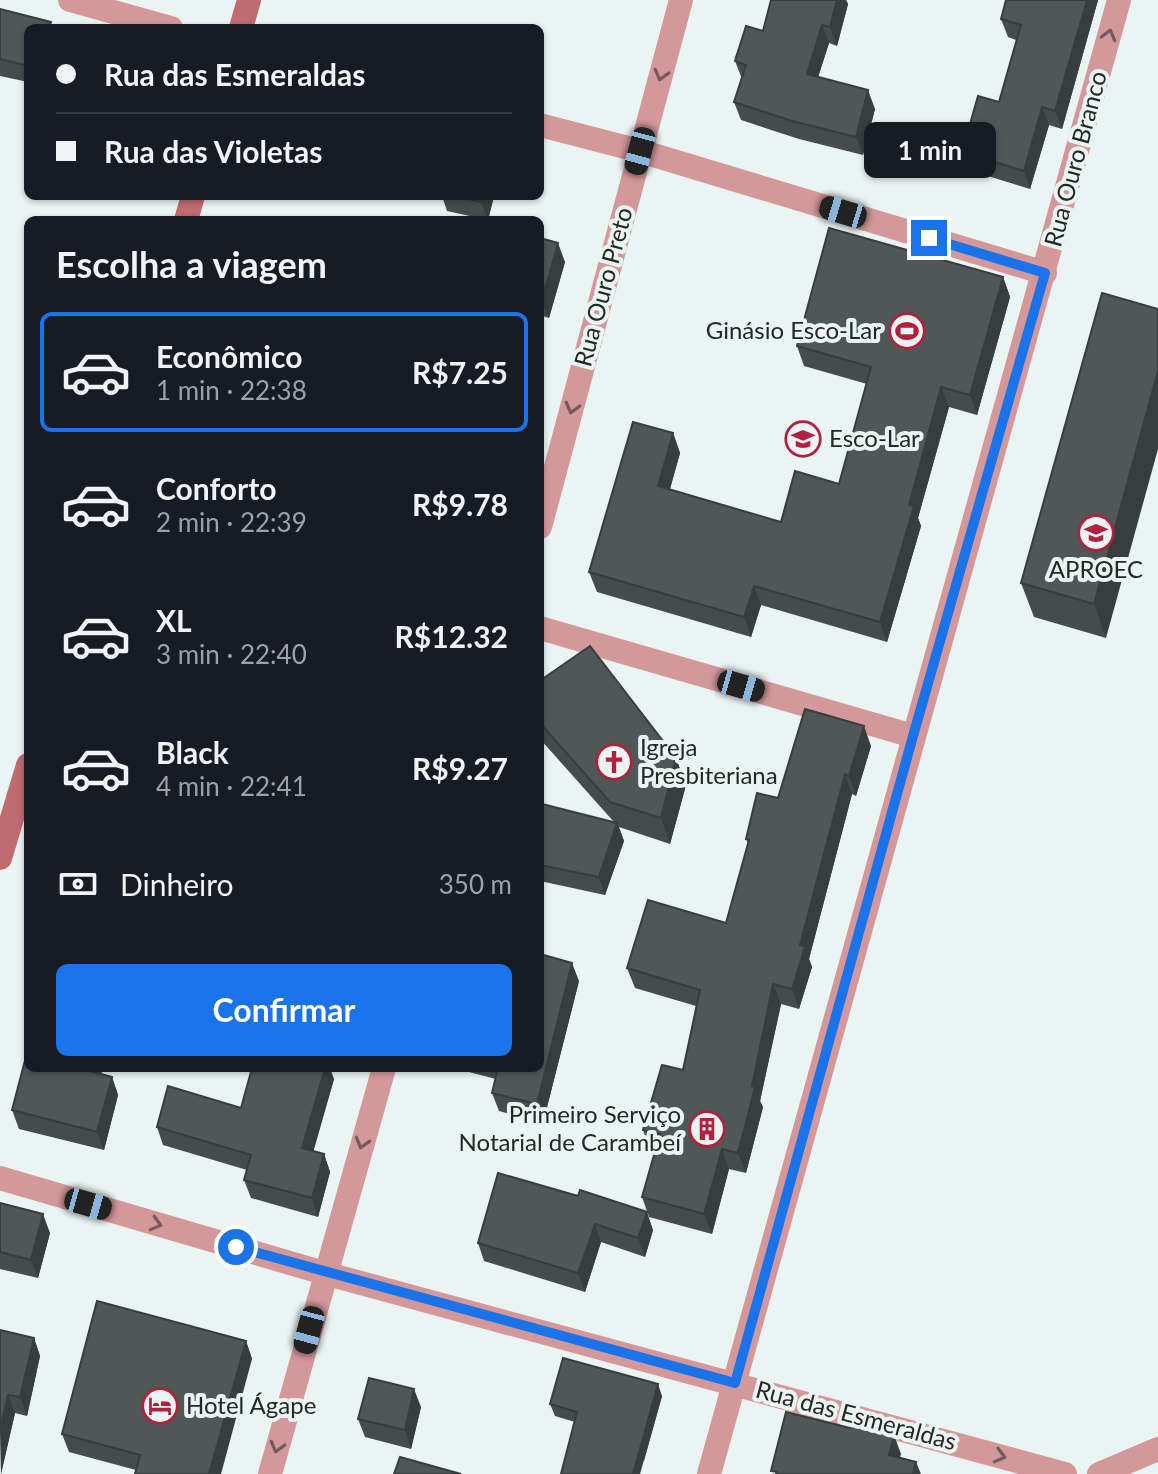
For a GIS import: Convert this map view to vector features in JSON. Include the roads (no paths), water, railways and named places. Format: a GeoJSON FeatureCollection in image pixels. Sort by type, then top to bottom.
{"type":"FeatureCollection","features":[{"type":"Feature","properties":{"kind":"street"},"geometry":{"type":"LineString","coordinates":[[70,0],[157,24]]}},
{"type":"Feature","properties":{"kind":"street"},"geometry":{"type":"LineString","coordinates":[[242,24],[249,0]]}},
{"type":"Feature","properties":{"kind":"street","name":"Rua Ouro Preto"},"geometry":{"type":"LineString","coordinates":[[544,512],[681,0]]}},
{"type":"Feature","properties":{"kind":"street","name":"Rua Ouro Branco"},"geometry":{"type":"LineString","coordinates":[[709,1474],[1119,0]]}},
{"type":"Feature","properties":{"kind":"street"},"geometry":{"type":"LineString","coordinates":[[544,126],[640,151],[1045,273]]}},
{"type":"Feature","properties":{"kind":"street"},"geometry":{"type":"LineString","coordinates":[[544,629],[913,736]]}},
{"type":"Feature","properties":{"kind":"street"},"geometry":{"type":"LineString","coordinates":[[0,858],[24,778]]}},
{"type":"Feature","properties":{"kind":"street"},"geometry":{"type":"LineString","coordinates":[[270,1474],[383,1072]]}},
{"type":"Feature","properties":{"kind":"street","name":"Rua das Esmeraldas"},"geometry":{"type":"LineString","coordinates":[[0,1178],[324,1273],[1065,1474]]}},
{"type":"Feature","properties":{"kind":"street"},"geometry":{"type":"LineString","coordinates":[[1099,1474],[1158,1449]]}},
{"type":"Feature","properties":{"kind":"place","name":"Ginásio Esco-Lar"},"geometry":{"type":"Point","coordinates":[907,331]}},
{"type":"Feature","properties":{"kind":"place","name":"Esco-Lar"},"geometry":{"type":"Point","coordinates":[803,439]}},
{"type":"Feature","properties":{"kind":"place","name":"APROEC"},"geometry":{"type":"Point","coordinates":[1096,533]}},
{"type":"Feature","properties":{"kind":"place","name":"Igreja Presbiteriana"},"geometry":{"type":"Point","coordinates":[614,762]}},
{"type":"Feature","properties":{"kind":"place","name":"Primeiro Serviço Notarial de Carambeí"},"geometry":{"type":"Point","coordinates":[707,1129]}},
{"type":"Feature","properties":{"kind":"place","name":"Hotel Ágape"},"geometry":{"type":"Point","coordinates":[160,1406]}}]}
